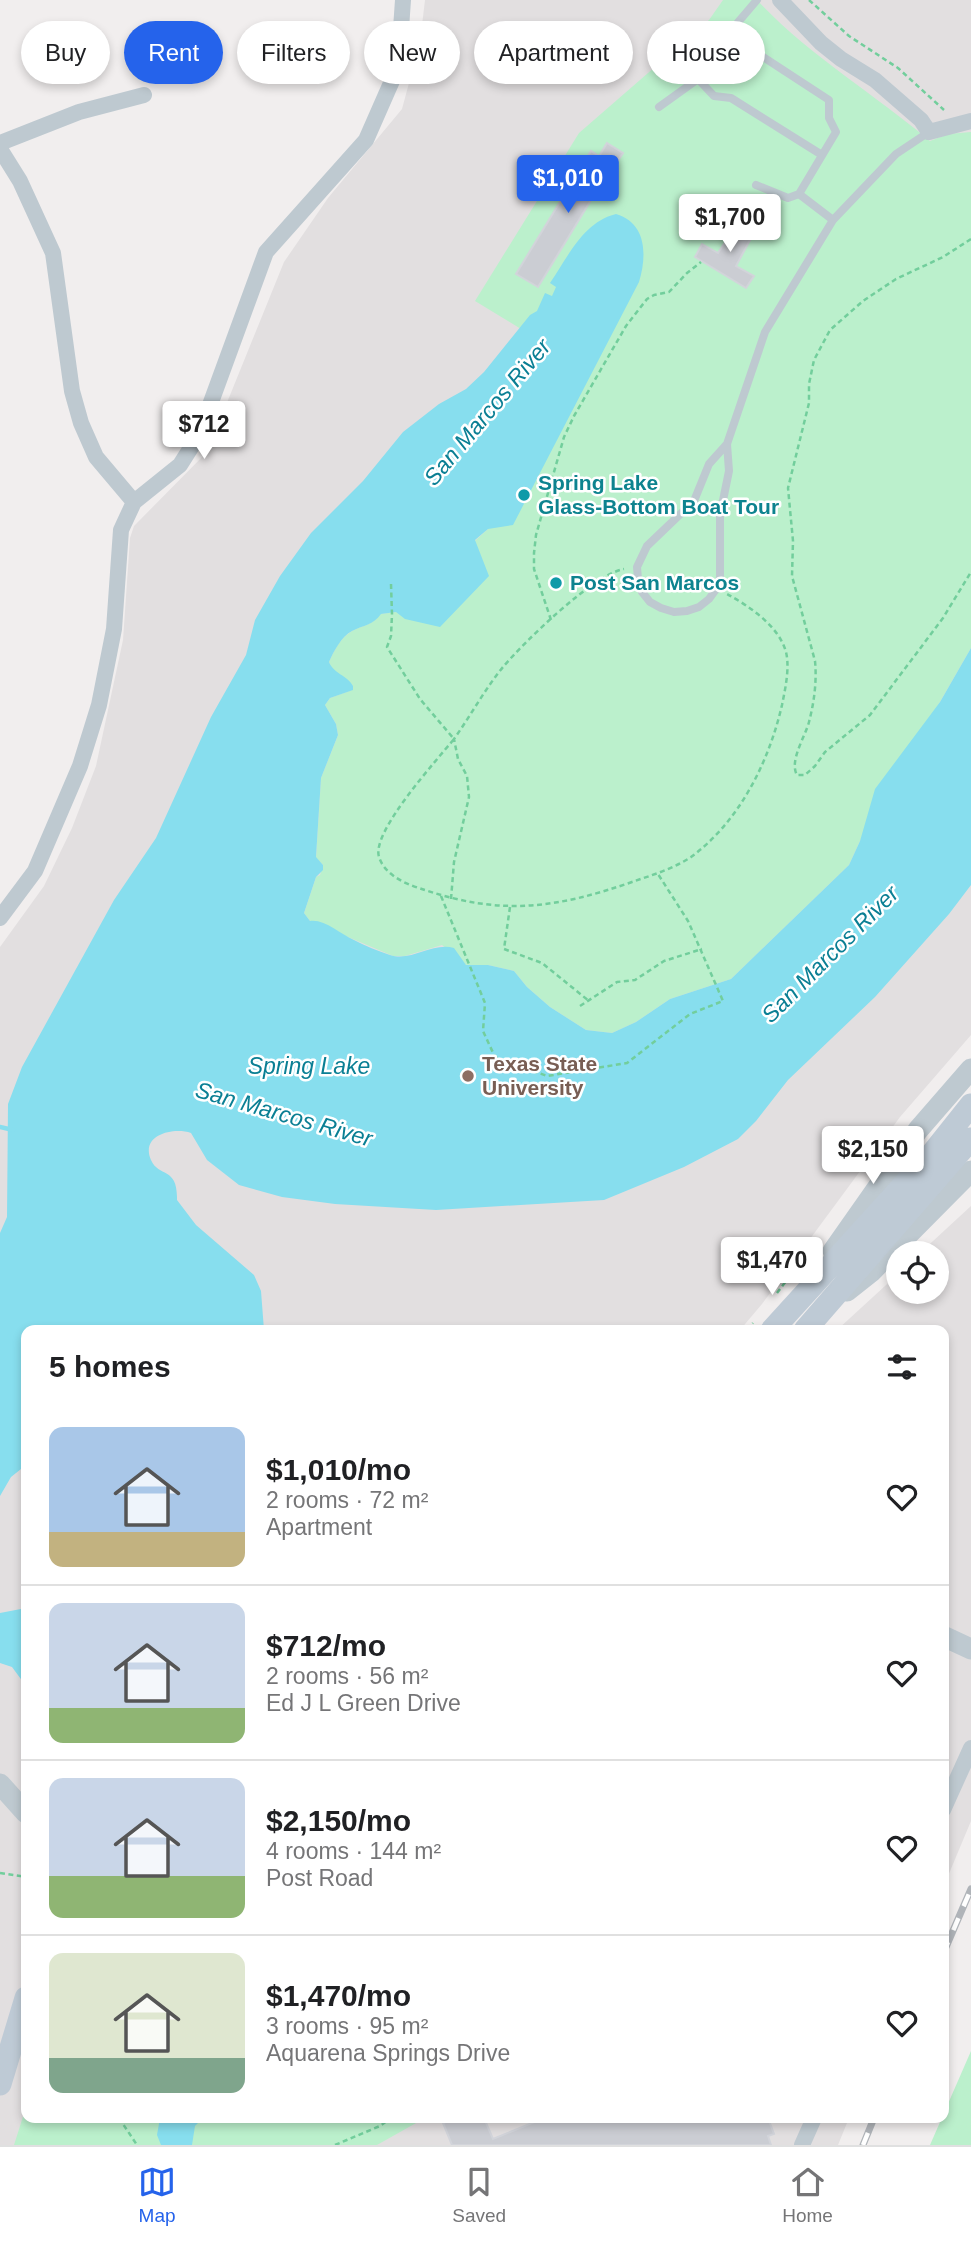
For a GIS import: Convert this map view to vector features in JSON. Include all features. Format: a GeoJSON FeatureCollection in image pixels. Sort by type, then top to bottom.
{"type":"FeatureCollection","features":[{"type":"Feature","properties":{"kind":"main road"},"geometry":{"type":"LineString","coordinates":[[776,1325],[932,1154],[971,1105]]}},
{"type":"Feature","properties":{"kind":"main road"},"geometry":{"type":"LineString","coordinates":[[809,1325],[971,1139]]}},
{"type":"Feature","properties":{"kind":"main road"},"geometry":{"type":"LineString","coordinates":[[0,2084],[21,2015]]}},
{"type":"Feature","properties":{"kind":"street"},"geometry":{"type":"LineString","coordinates":[[0,918],[35,871],[80,766],[99,705],[114,629],[121,530],[134,502],[180,465],[198,435],[266,252],[366,140],[395,74],[403,0]]}},
{"type":"Feature","properties":{"kind":"street"},"geometry":{"type":"LineString","coordinates":[[780,0],[821,43],[875,80],[921,120],[929,132],[965,122]]}},
{"type":"Feature","properties":{"kind":"street"},"geometry":{"type":"LineString","coordinates":[[0,143],[79,111],[144,94]]}},
{"type":"Feature","properties":{"kind":"street"},"geometry":{"type":"LineString","coordinates":[[0,149],[20,181],[53,253],[72,391],[81,423],[96,457],[134,502]]}},
{"type":"Feature","properties":{"kind":"street"},"geometry":{"type":"LineString","coordinates":[[805,1292],[918,1130],[971,1069]]}},
{"type":"Feature","properties":{"kind":"street"},"geometry":{"type":"LineString","coordinates":[[821,1312],[871,1272],[971,1171]]}},
{"type":"Feature","properties":{"kind":"street"},"geometry":{"type":"LineString","coordinates":[[949,1639],[971,1649]]}},
{"type":"Feature","properties":{"kind":"street"},"geometry":{"type":"LineString","coordinates":[[949,1797],[971,1748]]}},
{"type":"Feature","properties":{"kind":"street"},"geometry":{"type":"LineString","coordinates":[[0,1784],[21,1808]]}},
{"type":"Feature","properties":{"kind":"street"},"geometry":{"type":"LineString","coordinates":[[802,2145],[812,2123]]}},
{"type":"Feature","properties":{"kind":"lane"},"geometry":{"type":"LineString","coordinates":[[739,21],[757,0]]}},
{"type":"Feature","properties":{"kind":"lane"},"geometry":{"type":"LineString","coordinates":[[756,185],[788,198],[799,194],[836,132],[830,118],[830,100],[765,58]]}},
{"type":"Feature","properties":{"kind":"lane"},"geometry":{"type":"LineString","coordinates":[[659,107],[691,84]]}},
{"type":"Feature","properties":{"kind":"lane"},"geometry":{"type":"LineString","coordinates":[[703,84],[714,96],[732,98],[822,155]]}},
{"type":"Feature","properties":{"kind":"lane"},"geometry":{"type":"LineString","coordinates":[[727,444],[709,464],[694,501],[647,546],[637,566],[642,592],[650,602],[661,608],[674,612],[699,607],[709,599],[716,588],[720,577],[720,514],[729,471],[727,444],[765,332],[833,220],[896,154],[929,132]]}},
{"type":"Feature","properties":{"kind":"lane"},"geometry":{"type":"LineString","coordinates":[[799,194],[833,220]]}},
{"type":"Feature","properties":{"kind":"path"},"geometry":{"type":"LineString","coordinates":[[809,0],[849,36],[898,68],[965,122]]}},
{"type":"Feature","properties":{"kind":"path"},"geometry":{"type":"LineString","coordinates":[[971,239],[943,257],[896,279],[863,301],[830,330],[814,360],[809,384],[809,404],[789,488],[793,541],[792,576],[816,675],[809,722],[795,762],[794,771],[797,775],[805,775],[825,752],[870,715],[943,618],[971,572]]}},
{"type":"Feature","properties":{"kind":"path"},"geometry":{"type":"LineString","coordinates":[[551,620],[534,569],[534,553],[536,535],[564,437],[626,326],[648,299],[669,292],[701,262]]}},
{"type":"Feature","properties":{"kind":"path"},"geometry":{"type":"LineString","coordinates":[[637,566],[614,571],[551,620],[503,667],[454,739],[412,789],[381,836],[379,857],[397,879],[451,899],[510,907],[541,906],[567,902],[658,874],[703,847],[718,833],[763,764],[773,741],[784,695],[787,654],[780,639],[751,608],[716,588]]}},
{"type":"Feature","properties":{"kind":"path"},"geometry":{"type":"LineString","coordinates":[[391,584],[391,635],[387,648],[420,699],[454,739],[458,759],[467,776],[469,797],[454,862],[451,899]]}},
{"type":"Feature","properties":{"kind":"path"},"geometry":{"type":"LineString","coordinates":[[441,896],[485,1003],[483,1031],[495,1057],[547,1076],[627,1063],[690,1014],[723,1001],[688,921],[658,874]]}},
{"type":"Feature","properties":{"kind":"path"},"geometry":{"type":"LineString","coordinates":[[510,907],[504,949],[542,963],[589,1001]]}},
{"type":"Feature","properties":{"kind":"path"},"geometry":{"type":"LineString","coordinates":[[580,1006],[617,982],[635,980],[664,961],[702,949]]}},
{"type":"Feature","properties":{"kind":"path"},"geometry":{"type":"LineString","coordinates":[[0,1873],[21,1876]]}},
{"type":"Feature","properties":{"kind":"path"},"geometry":{"type":"LineString","coordinates":[[122,2123],[137,2145]]}},
{"type":"Feature","properties":{"kind":"path"},"geometry":{"type":"LineString","coordinates":[[335,2145],[384,2123]]}},
{"type":"Feature","properties":{"kind":"shaded area","name":"Texas State University"},"geometry":{"type":"Polygon","coordinates":[[[425,0],[971,0],[971,1035],[900,1117],[744,1325],[21,1325],[21,2123],[847,2123],[838,2145],[0,2145],[0,947],[44,886],[72,828],[96,766],[123,640],[130,538],[134,526],[207,452],[284,262],[328,198],[402,109],[409,84],[460,84],[460,21],[422,21],[425,0]]]}},
{"type":"Feature","properties":{"kind":"shaded area"},"geometry":{"type":"Polygon","coordinates":[[[971,1206],[971,1821],[949,1874],[949,1325],[842,1325],[886,1285],[886,1304],[949,1304],[949,1241],[933,1241],[971,1206]]]}},
{"type":"Feature","properties":{"kind":"green space"},"geometry":{"type":"Polygon","coordinates":[[[723,0],[757,0],[819,56],[930,141],[948,134],[971,132],[971,648],[860,841],[849,865],[731,979],[670,999],[636,1022],[612,1033],[586,1030],[550,1007],[527,987],[514,971],[488,965],[466,965],[442,945],[405,956],[393,956],[310,921],[304,913],[323,865],[316,858],[321,778],[338,735],[336,724],[325,705],[330,698],[352,690],[353,686],[332,670],[329,662],[344,637],[371,623],[380,614],[396,612],[488,529],[521,329],[475,301],[579,133],[647,74],[647,84],[765,84],[765,21],[709,20],[723,0]]]}},
{"type":"Feature","properties":{"kind":"green space"},"geometry":{"type":"Polygon","coordinates":[[[971,2051],[971,2145],[930,2145],[940,2123],[949,2123],[949,2101],[971,2051]]]}},
{"type":"Feature","properties":{"kind":"green space"},"geometry":{"type":"Polygon","coordinates":[[[21,2123],[416,2123],[377,2145],[14,2145],[21,2123]]]}},
{"type":"Feature","properties":{"kind":"water","name":"Spring Lake"},"geometry":{"type":"Polygon","coordinates":[[[616,214],[626,218],[639,233],[643,262],[639,282],[513,525],[488,529],[475,540],[489,576],[440,627],[405,619],[396,612],[381,614],[371,623],[344,637],[329,662],[350,682],[353,690],[330,698],[325,705],[336,724],[338,735],[321,778],[316,857],[323,865],[323,870],[316,877],[304,913],[310,921],[327,925],[390,955],[406,956],[438,948],[454,948],[466,965],[488,965],[514,971],[527,987],[550,1007],[586,1030],[612,1033],[636,1022],[670,999],[731,979],[849,865],[860,841],[875,789],[940,702],[971,648],[971,885],[949,914],[875,997],[788,1080],[738,1139],[684,1167],[604,1200],[436,1210],[335,1204],[282,1197],[239,1185],[207,1160],[191,1133],[176,1131],[160,1135],[150,1144],[151,1160],[171,1177],[177,1200],[196,1225],[254,1275],[261,1291],[264,1325],[21,1325],[21,1469],[11,1477],[0,1496],[0,1233],[7,1217],[8,1104],[22,1067],[114,900],[156,838],[211,717],[246,655],[255,620],[280,576],[311,533],[363,481],[403,432],[439,404],[466,389],[484,372],[530,315],[537,311],[545,293],[552,296],[556,287],[550,283],[577,242],[585,232],[604,218],[616,214]]]}},
{"type":"Feature","properties":{"kind":"water"},"geometry":{"type":"Polygon","coordinates":[[[21,1609],[21,1679],[12,1667],[0,1663],[0,1613],[21,1609]]]}},
{"type":"Feature","properties":{"kind":"water"},"geometry":{"type":"Polygon","coordinates":[[[159,2123],[198,2123],[195,2126],[192,2145],[161,2145],[157,2135],[159,2123]]]}},
{"type":"Feature","properties":{"kind":"building"},"geometry":{"type":"Polygon","coordinates":[[[607,143],[623,153],[615,165],[613,164],[538,287],[516,274],[591,151],[599,156],[607,143]]]}},
{"type":"Feature","properties":{"kind":"building"},"geometry":{"type":"Polygon","coordinates":[[[740,219],[756,229],[736,266],[754,276],[746,288],[695,257],[702,244],[718,253],[740,219]]]}},
{"type":"Feature","properties":{"kind":"building"},"geometry":{"type":"Polygon","coordinates":[[[443,2123],[486,2123],[493,2139],[532,2123],[770,2123],[774,2134],[768,2136],[771,2145],[452,2145],[443,2123]]]}},
{"type":"Feature","properties":{"kind":"waterway"},"geometry":{"type":"LineString","coordinates":[[0,1127],[13,1130]]}},
{"type":"Feature","properties":{"kind":"railway"},"geometry":{"type":"LineString","coordinates":[[949,1940],[971,1889]]}},
{"type":"Feature","properties":{"kind":"railway"},"geometry":{"type":"LineString","coordinates":[[863,2145],[872,2123]]}},
{"type":"Feature","properties":{"kind":"place","name":"Spring Lake Glass-Bottom Boat Tour"},"geometry":{"type":"Point","coordinates":[524,495]}},
{"type":"Feature","properties":{"kind":"place","name":"Post San Marcos"},"geometry":{"type":"Point","coordinates":[556,583]}},
{"type":"Feature","properties":{"kind":"place","name":"Texas State University"},"geometry":{"type":"Point","coordinates":[468,1076]}},
{"type":"Feature","properties":{"kind":"water label","name":"San Marcos River"},"geometry":{"type":"Point","coordinates":[487,412]}},
{"type":"Feature","properties":{"kind":"water label","name":"San Marcos River"},"geometry":{"type":"Point","coordinates":[830,954]}},
{"type":"Feature","properties":{"kind":"water label","name":"San Marcos River"},"geometry":{"type":"Point","coordinates":[284,1114]}}]}
